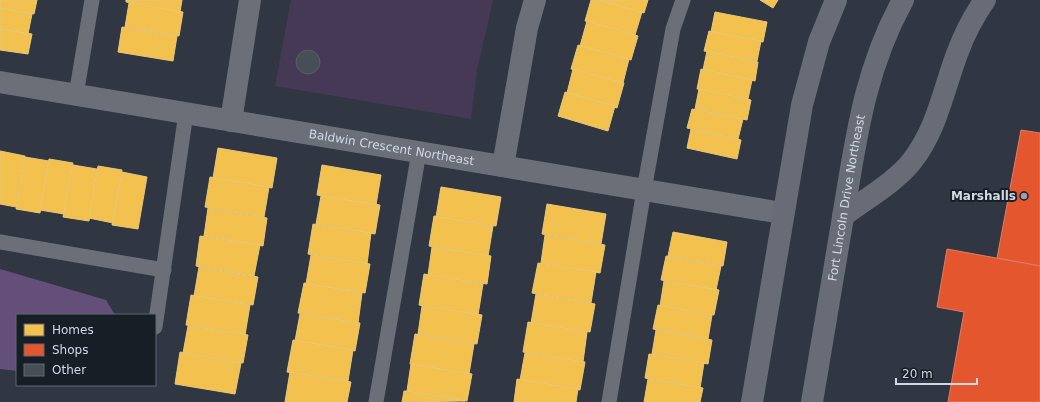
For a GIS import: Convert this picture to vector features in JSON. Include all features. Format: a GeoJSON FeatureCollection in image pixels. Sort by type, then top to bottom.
{"type":"FeatureCollection","features":[{"type":"Feature","properties":{"kind":"street"},"geometry":{"type":"LineString","coordinates":[[231,121],[250,0]]}},
{"type":"Feature","properties":{"kind":"street"},"geometry":{"type":"LineString","coordinates":[[503,166],[524,44],[535,0]]}},
{"type":"Feature","properties":{"kind":"street"},"geometry":{"type":"LineString","coordinates":[[752,402],[782,213],[805,91],[819,42],[836,0]]}},
{"type":"Feature","properties":{"kind":"street","name":"Fort Lincoln Drive Northeast"},"geometry":{"type":"LineString","coordinates":[[812,402],[853,155],[868,84],[882,43],[903,0]]}},
{"type":"Feature","properties":{"kind":"street"},"geometry":{"type":"LineString","coordinates":[[843,216],[900,174],[911,163],[929,137],[964,36],[974,16],[985,0]]}},
{"type":"Feature","properties":{"kind":"street","name":"Baldwin Crescent Northeast"},"geometry":{"type":"LineString","coordinates":[[0,82],[782,213]]}},
{"type":"Feature","properties":{"kind":"lane"},"geometry":{"type":"LineString","coordinates":[[76,95],[92,0]]}},
{"type":"Feature","properties":{"kind":"lane"},"geometry":{"type":"LineString","coordinates":[[609,402],[644,190],[674,29],[683,0]]}},
{"type":"Feature","properties":{"kind":"lane"},"geometry":{"type":"LineString","coordinates":[[156,321],[186,113]]}},
{"type":"Feature","properties":{"kind":"lane"},"geometry":{"type":"LineString","coordinates":[[376,402],[419,152]]}},
{"type":"Feature","properties":{"kind":"lane"},"geometry":{"type":"LineString","coordinates":[[0,242],[164,270]]}},
{"type":"Feature","properties":{"kind":"shaded area"},"geometry":{"type":"Polygon","coordinates":[[[291,0],[493,0],[477,70],[471,119],[275,86],[291,0]]]}},
{"type":"Feature","properties":{"kind":"shaded area"},"geometry":{"type":"Polygon","coordinates":[[[0,269],[106,300],[114,314],[16,314],[16,371],[0,369],[0,269]]]}},
{"type":"Feature","properties":{"kind":"building: Homes"},"geometry":{"type":"Polygon","coordinates":[[[0,0],[37,0],[34,14],[0,8],[0,0]]]}},
{"type":"Feature","properties":{"kind":"building: Homes"},"geometry":{"type":"Polygon","coordinates":[[[126,0],[182,0],[180,12],[126,2],[126,0]]]}},
{"type":"Feature","properties":{"kind":"building: Homes"},"geometry":{"type":"Polygon","coordinates":[[[591,0],[600,0],[642,12],[635,35],[585,21],[591,0]]]}},
{"type":"Feature","properties":{"kind":"building: Homes"},"geometry":{"type":"Polygon","coordinates":[[[600,0],[648,0],[644,13],[600,0]]]}},
{"type":"Feature","properties":{"kind":"building: Homes"},"geometry":{"type":"Polygon","coordinates":[[[760,0],[778,0],[773,8],[760,0]]]}},
{"type":"Feature","properties":{"kind":"building: Homes"},"geometry":{"type":"Polygon","coordinates":[[[129,3],[183,12],[179,36],[125,27],[129,3]]]}},
{"type":"Feature","properties":{"kind":"building: Homes"},"geometry":{"type":"Polygon","coordinates":[[[0,8],[32,14],[28,34],[0,29],[0,8]]]}},
{"type":"Feature","properties":{"kind":"building: Homes"},"geometry":{"type":"Polygon","coordinates":[[[715,12],[767,22],[763,42],[711,32],[715,12]]]}},
{"type":"Feature","properties":{"kind":"building: Homes"},"geometry":{"type":"Polygon","coordinates":[[[587,21],[638,36],[631,60],[580,46],[587,21]]]}},
{"type":"Feature","properties":{"kind":"building: Homes"},"geometry":{"type":"Polygon","coordinates":[[[122,27],[177,36],[173,61],[118,52],[122,27]]]}},
{"type":"Feature","properties":{"kind":"building: Homes"},"geometry":{"type":"Polygon","coordinates":[[[0,29],[32,34],[28,54],[0,50],[0,29]]]}},
{"type":"Feature","properties":{"kind":"building: Homes"},"geometry":{"type":"Polygon","coordinates":[[[709,31],[761,41],[757,61],[704,51],[709,31]]]}},
{"type":"Feature","properties":{"kind":"building: Homes"},"geometry":{"type":"Polygon","coordinates":[[[578,45],[629,59],[623,83],[571,69],[578,45]]]}},
{"type":"Feature","properties":{"kind":"building: Homes"},"geometry":{"type":"Polygon","coordinates":[[[707,51],[758,62],[755,81],[703,70],[707,51]]]}},
{"type":"Feature","properties":{"kind":"building: Homes"},"geometry":{"type":"Polygon","coordinates":[[[573,69],[624,83],[617,108],[567,93],[573,69]]]}},
{"type":"Feature","properties":{"kind":"building: Homes"},"geometry":{"type":"Polygon","coordinates":[[[701,69],[752,80],[748,99],[697,89],[701,69]]]}},
{"type":"Feature","properties":{"kind":"building: Homes"},"geometry":{"type":"Polygon","coordinates":[[[699,89],[751,100],[747,120],[695,109],[699,89]]]}},
{"type":"Feature","properties":{"kind":"building: Homes"},"geometry":{"type":"Polygon","coordinates":[[[565,92],[615,106],[608,131],[558,116],[565,92]]]}},
{"type":"Feature","properties":{"kind":"building: Homes"},"geometry":{"type":"Polygon","coordinates":[[[692,109],[743,119],[738,139],[687,128],[692,109]]]}},
{"type":"Feature","properties":{"kind":"building: Homes"},"geometry":{"type":"Polygon","coordinates":[[[691,129],[741,140],[737,159],[687,148],[691,129]]]}},
{"type":"Feature","properties":{"kind":"building: Homes"},"geometry":{"type":"Polygon","coordinates":[[[218,148],[277,158],[272,188],[213,178],[218,148]]]}},
{"type":"Feature","properties":{"kind":"building: Homes"},"geometry":{"type":"Polygon","coordinates":[[[0,151],[25,156],[16,207],[0,204],[0,151]]]}},
{"type":"Feature","properties":{"kind":"building: Homes"},"geometry":{"type":"Polygon","coordinates":[[[25,157],[49,161],[40,213],[16,209],[25,157]]]}},
{"type":"Feature","properties":{"kind":"building: Homes"},"geometry":{"type":"Polygon","coordinates":[[[49,159],[73,163],[64,214],[40,210],[49,159]]]}},
{"type":"Feature","properties":{"kind":"building: Homes"},"geometry":{"type":"Polygon","coordinates":[[[73,165],[97,169],[89,221],[63,217],[73,165]]]}},
{"type":"Feature","properties":{"kind":"building: Homes"},"geometry":{"type":"Polygon","coordinates":[[[322,165],[381,175],[376,205],[317,195],[322,165]]]}},
{"type":"Feature","properties":{"kind":"building: Homes"},"geometry":{"type":"Polygon","coordinates":[[[98,166],[122,170],[113,223],[89,218],[98,166]]]}},
{"type":"Feature","properties":{"kind":"building: Homes"},"geometry":{"type":"Polygon","coordinates":[[[122,172],[147,177],[138,229],[112,225],[122,172]]]}},
{"type":"Feature","properties":{"kind":"building: Homes"},"geometry":{"type":"Polygon","coordinates":[[[210,177],[269,187],[264,217],[205,207],[210,177]]]}},
{"type":"Feature","properties":{"kind":"building: Homes"},"geometry":{"type":"Polygon","coordinates":[[[441,187],[501,197],[496,226],[436,217],[441,187]]]}},
{"type":"Feature","properties":{"kind":"building: Homes"},"geometry":{"type":"Polygon","coordinates":[[[321,196],[380,205],[375,234],[316,224],[321,196]]]}},
{"type":"Feature","properties":{"kind":"building: Homes"},"geometry":{"type":"Polygon","coordinates":[[[547,204],[606,214],[601,244],[542,234],[547,204]]]}},
{"type":"Feature","properties":{"kind":"building: Homes"},"geometry":{"type":"Polygon","coordinates":[[[208,208],[267,218],[263,246],[204,236],[208,208]]]}},
{"type":"Feature","properties":{"kind":"building: Homes"},"geometry":{"type":"Polygon","coordinates":[[[434,216],[493,226],[488,256],[429,246],[434,216]]]}},
{"type":"Feature","properties":{"kind":"building: Homes"},"geometry":{"type":"Polygon","coordinates":[[[313,224],[371,233],[367,264],[308,254],[313,224]]]}},
{"type":"Feature","properties":{"kind":"building: Homes"},"geometry":{"type":"Polygon","coordinates":[[[673,232],[727,242],[723,266],[668,256],[673,232]]]}},
{"type":"Feature","properties":{"kind":"building: Homes"},"geometry":{"type":"Polygon","coordinates":[[[545,235],[605,245],[600,273],[541,263],[545,235]]]}},
{"type":"Feature","properties":{"kind":"building: Homes"},"geometry":{"type":"Polygon","coordinates":[[[200,236],[260,245],[254,276],[196,266],[200,236]]]}},
{"type":"Feature","properties":{"kind":"building: Homes"},"geometry":{"type":"Polygon","coordinates":[[[432,247],[491,256],[487,284],[428,275],[432,247]]]}},
{"type":"Feature","properties":{"kind":"building: Homes"},"geometry":{"type":"Polygon","coordinates":[[[311,255],[370,264],[365,293],[306,284],[311,255]]]}},
{"type":"Feature","properties":{"kind":"building: Homes"},"geometry":{"type":"Polygon","coordinates":[[[666,256],[721,266],[716,290],[661,280],[666,256]]]}},
{"type":"Feature","properties":{"kind":"building: Homes"},"geometry":{"type":"Polygon","coordinates":[[[538,263],[596,272],[591,303],[532,293],[538,263]]]}},
{"type":"Feature","properties":{"kind":"building: Homes"},"geometry":{"type":"Polygon","coordinates":[[[199,267],[258,277],[253,305],[194,296],[199,267]]]}},
{"type":"Feature","properties":{"kind":"building: Homes"},"geometry":{"type":"Polygon","coordinates":[[[424,274],[483,284],[478,315],[419,305],[424,274]]]}},
{"type":"Feature","properties":{"kind":"building: Homes"},"geometry":{"type":"Polygon","coordinates":[[[664,281],[719,290],[714,315],[660,306],[664,281]]]}},
{"type":"Feature","properties":{"kind":"building: Homes"},"geometry":{"type":"Polygon","coordinates":[[[304,283],[362,293],[358,323],[298,313],[304,283]]]}},
{"type":"Feature","properties":{"kind":"building: Homes"},"geometry":{"type":"Polygon","coordinates":[[[536,294],[595,304],[590,332],[531,323],[536,294]]]}},
{"type":"Feature","properties":{"kind":"building: Homes"},"geometry":{"type":"Polygon","coordinates":[[[191,295],[250,305],[245,335],[186,325],[191,295]]]}},
{"type":"Feature","properties":{"kind":"building: Homes"},"geometry":{"type":"Polygon","coordinates":[[[658,305],[712,315],[708,339],[653,329],[658,305]]]}},
{"type":"Feature","properties":{"kind":"building: Homes"},"geometry":{"type":"Polygon","coordinates":[[[422,306],[482,315],[477,344],[418,334],[422,306]]]}},
{"type":"Feature","properties":{"kind":"building: Homes"},"geometry":{"type":"Polygon","coordinates":[[[300,314],[360,323],[355,351],[295,341],[300,314]]]}},
{"type":"Feature","properties":{"kind":"building: Homes"},"geometry":{"type":"Polygon","coordinates":[[[528,322],[587,332],[583,362],[523,352],[528,322]]]}},
{"type":"Feature","properties":{"kind":"building: Homes"},"geometry":{"type":"Polygon","coordinates":[[[188,326],[248,335],[243,363],[183,353],[188,326]]]}},
{"type":"Feature","properties":{"kind":"building: Homes"},"geometry":{"type":"Polygon","coordinates":[[[656,330],[712,340],[708,364],[652,354],[656,330]]]}},
{"type":"Feature","properties":{"kind":"building: Homes"},"geometry":{"type":"Polygon","coordinates":[[[415,334],[474,344],[469,374],[410,364],[415,334]]]}},
{"type":"Feature","properties":{"kind":"building: Homes"},"geometry":{"type":"Polygon","coordinates":[[[293,340],[353,350],[348,381],[287,372],[293,340]]]}},
{"type":"Feature","properties":{"kind":"building: Homes"},"geometry":{"type":"Polygon","coordinates":[[[180,352],[241,363],[235,394],[175,384],[180,352]]]}},
{"type":"Feature","properties":{"kind":"building: Homes"},"geometry":{"type":"Polygon","coordinates":[[[525,353],[585,362],[580,390],[520,380],[525,353]]]}},
{"type":"Feature","properties":{"kind":"building: Homes"},"geometry":{"type":"Polygon","coordinates":[[[649,354],[704,363],[700,388],[645,378],[649,354]]]}},
{"type":"Feature","properties":{"kind":"building: Homes"},"geometry":{"type":"Polygon","coordinates":[[[411,364],[472,374],[467,401],[407,391],[411,364]]]}},
{"type":"Feature","properties":{"kind":"building: Homes"},"geometry":{"type":"Polygon","coordinates":[[[290,372],[351,382],[347,402],[285,402],[290,372]]]}},
{"type":"Feature","properties":{"kind":"building: Homes"},"geometry":{"type":"Polygon","coordinates":[[[517,379],[578,389],[576,402],[514,402],[517,379]]]}},
{"type":"Feature","properties":{"kind":"building: Homes"},"geometry":{"type":"Polygon","coordinates":[[[648,379],[703,388],[700,402],[644,402],[648,379]]]}},
{"type":"Feature","properties":{"kind":"building: Homes"},"geometry":{"type":"Polygon","coordinates":[[[404,391],[407,391],[465,401],[402,402],[404,391]]]}},
{"type":"Feature","properties":{"kind":"building: Shops","name":"Marshalls"},"geometry":{"type":"Polygon","coordinates":[[[1021,130],[1040,133],[1040,266],[997,258],[1021,130]]]}},
{"type":"Feature","properties":{"kind":"building: Shops"},"geometry":{"type":"Polygon","coordinates":[[[947,249],[1040,266],[1040,402],[948,402],[964,312],[937,307],[947,249]]]}},
{"type":"Feature","properties":{"kind":"building: Other"},"geometry":{"type":"Polygon","coordinates":[[[308,50],[316,54],[320,62],[316,70],[308,74],[300,70],[296,62],[300,54],[308,50]]]}},
{"type":"Feature","properties":{"kind":"place","name":"Marshalls"},"geometry":{"type":"Point","coordinates":[1024,196]}}]}
